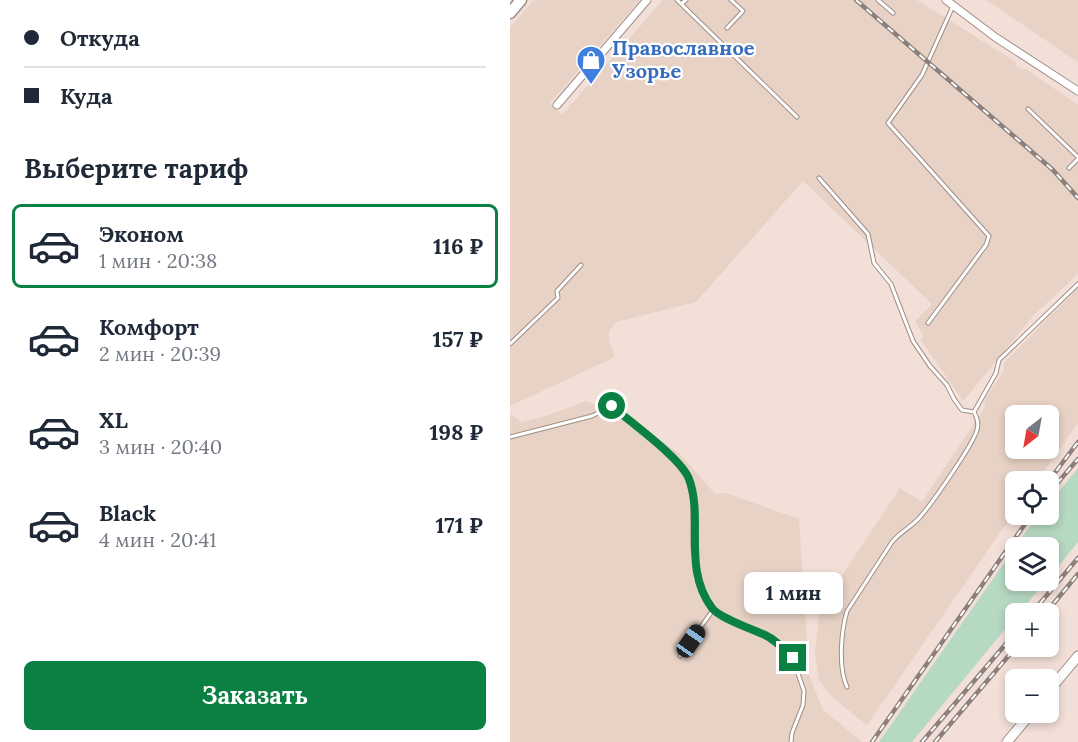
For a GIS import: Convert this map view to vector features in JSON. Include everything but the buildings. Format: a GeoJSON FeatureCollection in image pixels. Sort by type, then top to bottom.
{"type":"FeatureCollection","features":[{"type":"Feature","properties":{"kind":"main road"},"geometry":{"type":"LineString","coordinates":[[510,13],[521,0]]}},
{"type":"Feature","properties":{"kind":"street"},"geometry":{"type":"LineString","coordinates":[[556,105],[647,0]]}},
{"type":"Feature","properties":{"kind":"street"},"geometry":{"type":"LineString","coordinates":[[945,0],[995,37],[1078,91]]}},
{"type":"Feature","properties":{"kind":"street"},"geometry":{"type":"LineString","coordinates":[[1059,679],[1078,656]]}},
{"type":"Feature","properties":{"kind":"street"},"geometry":{"type":"LineString","coordinates":[[1007,742],[1023,723]]}},
{"type":"Feature","properties":{"kind":"lane"},"geometry":{"type":"LineString","coordinates":[[677,0],[798,117]]}},
{"type":"Feature","properties":{"kind":"lane"},"geometry":{"type":"LineString","coordinates":[[681,4],[686,0]]}},
{"type":"Feature","properties":{"kind":"lane"},"geometry":{"type":"LineString","coordinates":[[727,28],[743,11],[731,0]]}},
{"type":"Feature","properties":{"kind":"lane"},"geometry":{"type":"LineString","coordinates":[[878,0],[893,13]]}},
{"type":"Feature","properties":{"kind":"lane"},"geometry":{"type":"LineString","coordinates":[[928,323],[986,245],[989,236],[888,123],[922,75],[953,6]]}},
{"type":"Feature","properties":{"kind":"lane"},"geometry":{"type":"LineString","coordinates":[[1028,109],[1078,158],[1070,168]]}},
{"type":"Feature","properties":{"kind":"lane"},"geometry":{"type":"LineString","coordinates":[[819,178],[868,234],[874,263],[891,284],[913,341],[930,366],[947,385],[962,410],[974,412]]}},
{"type":"Feature","properties":{"kind":"lane"},"geometry":{"type":"LineString","coordinates":[[510,344],[558,298],[557,291],[581,265]]}},
{"type":"Feature","properties":{"kind":"lane"},"geometry":{"type":"LineString","coordinates":[[974,412],[996,373],[999,360],[1078,284]]}},
{"type":"Feature","properties":{"kind":"lane"},"geometry":{"type":"LineString","coordinates":[[510,437],[592,416],[612,406],[669,453],[688,477],[693,501],[693,547],[699,585],[713,610],[766,636],[782,646],[793,658],[804,691],[803,705],[791,742]]}},
{"type":"Feature","properties":{"kind":"lane"},"geometry":{"type":"LineString","coordinates":[[847,687],[842,675],[843,623],[847,611],[892,542],[919,519],[977,433],[979,423],[974,412]]}},
{"type":"Feature","properties":{"kind":"lane"},"geometry":{"type":"LineString","coordinates":[[680,656],[713,610]]}},
{"type":"Feature","properties":{"kind":"shaded area"},"geometry":{"type":"Polygon","coordinates":[[[640,0],[550,103],[562,115],[663,0],[917,0],[1016,62],[1016,66],[1023,70],[1026,69],[1078,105],[1078,274],[1034,315],[963,401],[921,340],[923,335],[915,321],[932,304],[803,181],[696,302],[616,322],[609,332],[609,341],[615,357],[510,406],[510,27],[533,1],[640,0]]]}},
{"type":"Feature","properties":{"kind":"shaded area"},"geometry":{"type":"Polygon","coordinates":[[[986,0],[1078,0],[1078,62],[986,0]]]}},
{"type":"Feature","properties":{"kind":"shaded area"},"geometry":{"type":"Polygon","coordinates":[[[1078,288],[1078,423],[1059,450],[1059,405],[1005,405],[1005,459],[1053,459],[1044,471],[1005,471],[1005,525],[867,725],[831,696],[819,680],[815,653],[819,615],[829,595],[900,488],[922,502],[984,409],[985,400],[1004,370],[1004,363],[1078,288]]]}},
{"type":"Feature","properties":{"kind":"shaded area"},"geometry":{"type":"Polygon","coordinates":[[[586,401],[623,414],[680,454],[715,494],[726,493],[799,519],[809,675],[823,710],[862,742],[510,742],[510,414],[521,422],[549,415],[586,401]]]}},
{"type":"Feature","properties":{"kind":"green space"},"geometry":{"type":"Polygon","coordinates":[[[1078,468],[1078,542],[1059,566],[1059,537],[1022,537],[1031,525],[1059,525],[1059,492],[1078,468]]]}},
{"type":"Feature","properties":{"kind":"green space"},"geometry":{"type":"Polygon","coordinates":[[[1005,562],[1005,591],[1038,591],[1027,603],[1005,603],[1005,629],[912,742],[879,742],[1005,562]]]}},
{"type":"Feature","properties":{"kind":"railway"},"geometry":{"type":"LineString","coordinates":[[856,0],[1053,170],[1078,198]]}},
{"type":"Feature","properties":{"kind":"railway"},"geometry":{"type":"LineString","coordinates":[[1056,471],[1078,442]]}},
{"type":"Feature","properties":{"kind":"railway"},"geometry":{"type":"LineString","coordinates":[[1059,481],[1078,459]]}},
{"type":"Feature","properties":{"kind":"railway"},"geometry":{"type":"LineString","coordinates":[[872,742],[1024,525]]}},
{"type":"Feature","properties":{"kind":"railway"},"geometry":{"type":"LineString","coordinates":[[1040,603],[1078,558]]}},
{"type":"Feature","properties":{"kind":"railway"},"geometry":{"type":"LineString","coordinates":[[1054,603],[1078,574]]}},
{"type":"Feature","properties":{"kind":"railway"},"geometry":{"type":"LineString","coordinates":[[922,742],[1005,645]]}},
{"type":"Feature","properties":{"kind":"railway"},"geometry":{"type":"LineString","coordinates":[[935,742],[1008,657]]}},
{"type":"Feature","properties":{"kind":"place","name":"Православное Узорье"},"geometry":{"type":"Point","coordinates":[591,86]}},
{"type":"Feature","properties":{"kind":"route"},"geometry":{"type":"LineString","coordinates":[[612,406],[669,453],[688,477],[693,501],[693,547],[699,585],[713,610],[766,636],[782,646],[793,658]]}}]}
